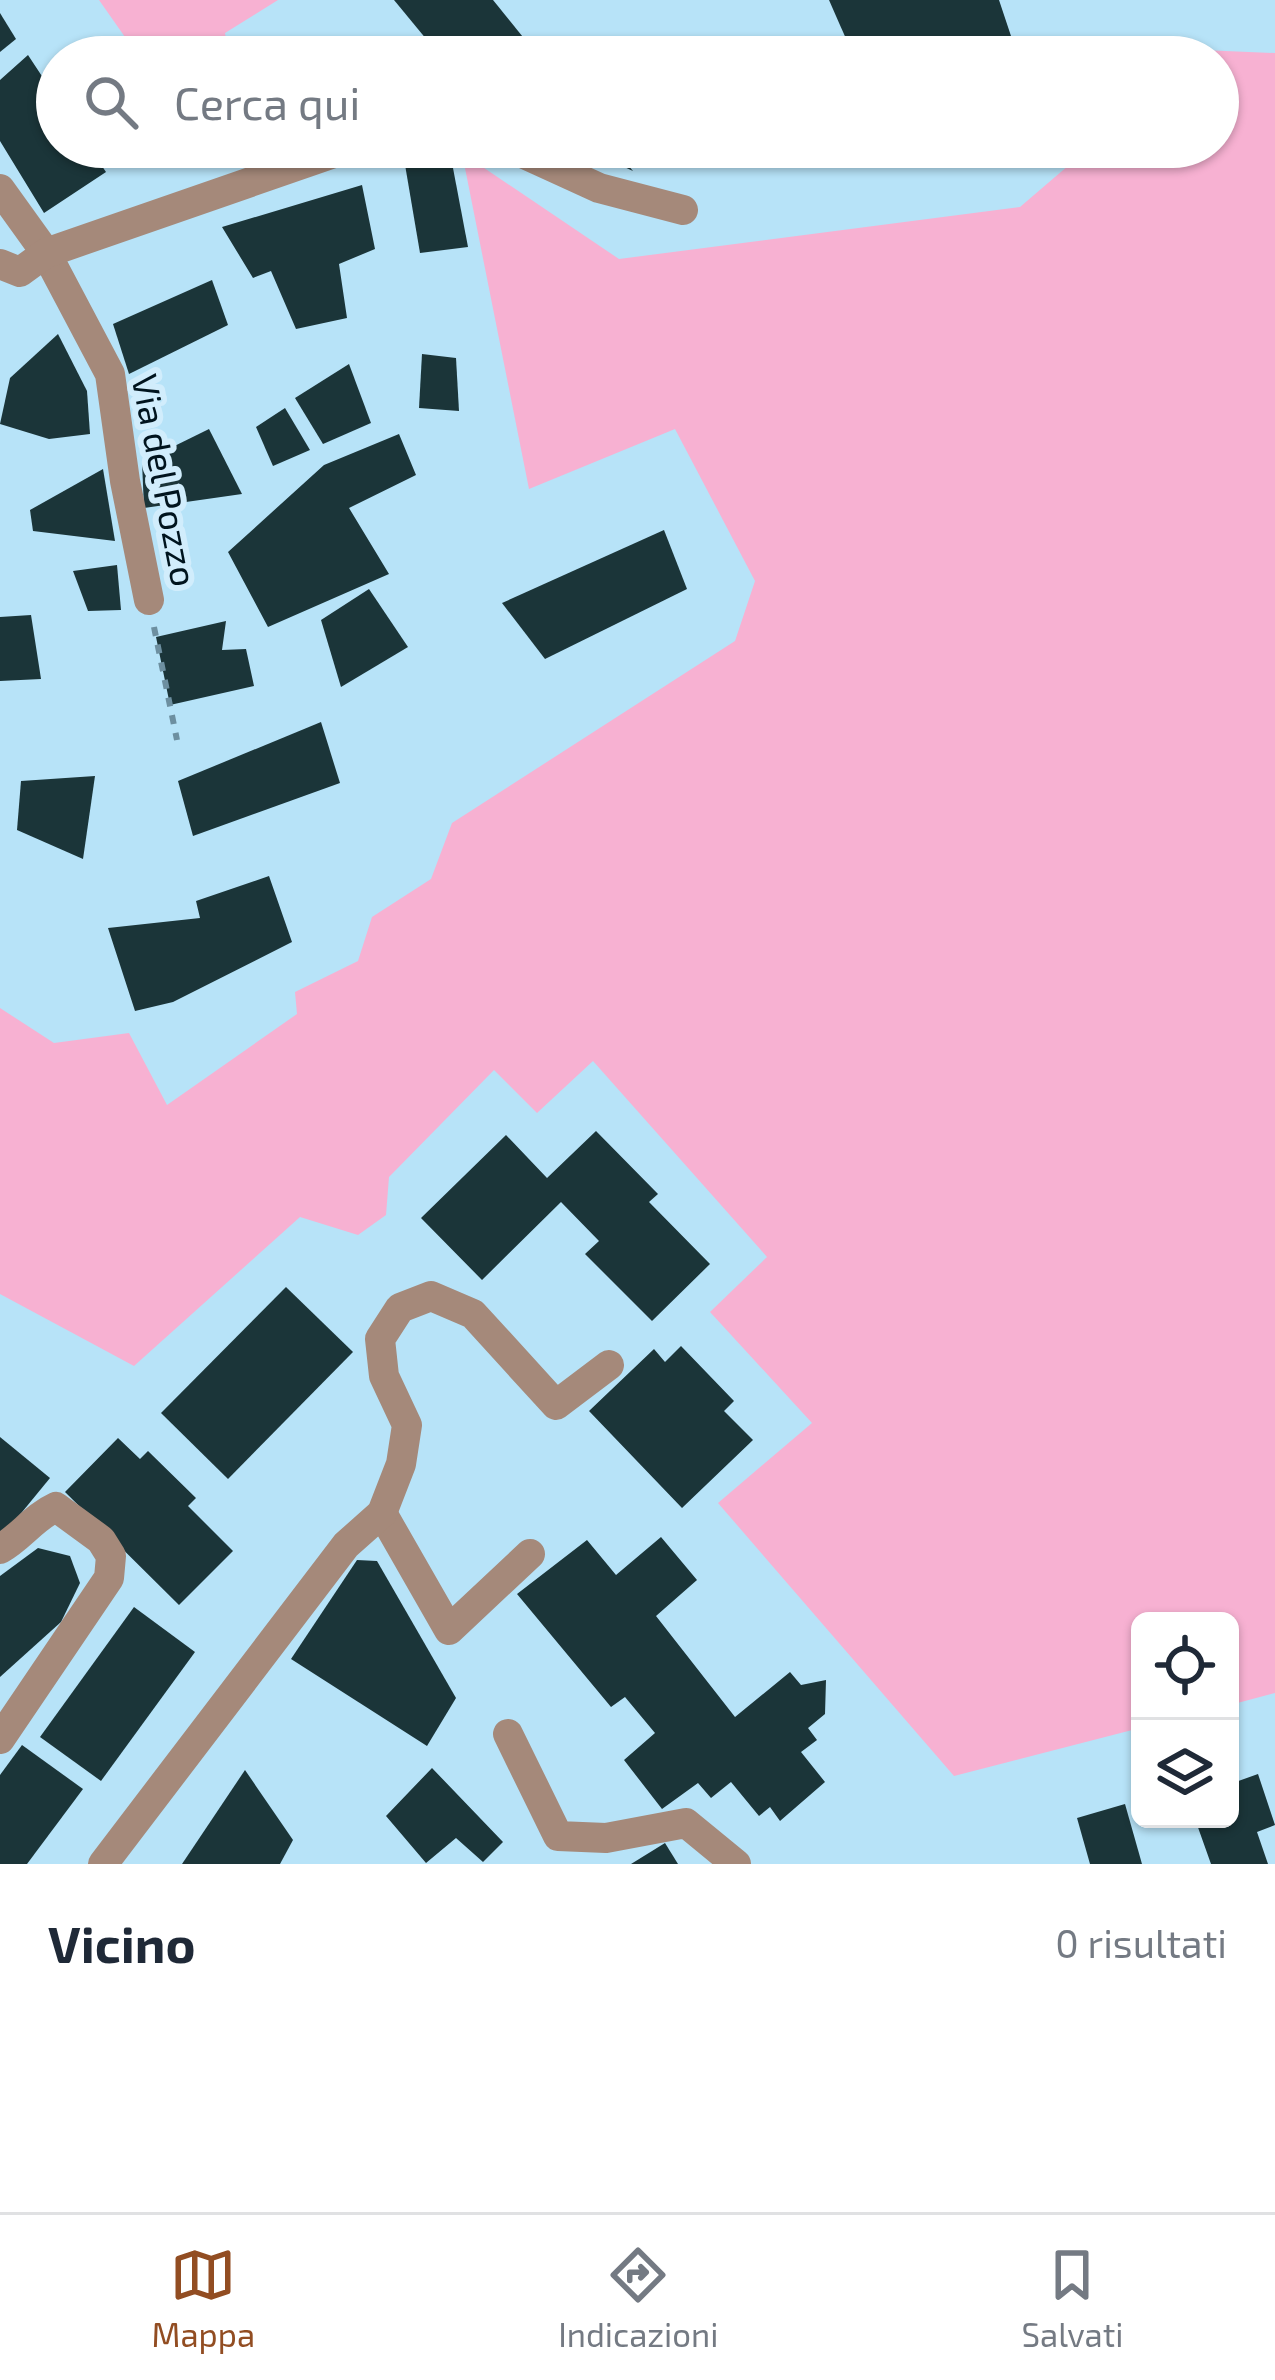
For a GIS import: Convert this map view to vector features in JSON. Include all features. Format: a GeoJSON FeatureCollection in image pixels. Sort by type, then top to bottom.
{"type":"FeatureCollection","features":[{"type":"Feature","properties":{"kind":"street"},"geometry":{"type":"LineString","coordinates":[[0,264],[20,272],[46,253],[291,168]]}},
{"type":"Feature","properties":{"kind":"street"},"geometry":{"type":"LineString","coordinates":[[555,168],[598,188],[682,209]]}},
{"type":"Feature","properties":{"kind":"street","name":"Via del Pozzo"},"geometry":{"type":"LineString","coordinates":[[0,189],[46,253],[110,374],[149,600]]}},
{"type":"Feature","properties":{"kind":"street"},"geometry":{"type":"LineString","coordinates":[[103,1864],[346,1545],[382,1513],[401,1464],[407,1425],[383,1376],[380,1339],[400,1308],[431,1296],[473,1314],[556,1405],[609,1365]]}},
{"type":"Feature","properties":{"kind":"street"},"geometry":{"type":"LineString","coordinates":[[0,1549],[42,1513],[56,1507],[101,1540],[111,1556],[109,1578],[0,1739]]}},
{"type":"Feature","properties":{"kind":"street"},"geometry":{"type":"LineString","coordinates":[[382,1513],[449,1630],[530,1554]]}},
{"type":"Feature","properties":{"kind":"street"},"geometry":{"type":"LineString","coordinates":[[508,1734],[558,1836],[606,1838],[686,1823],[736,1864]]}},
{"type":"Feature","properties":{"kind":"path","name":"Via del Pozzo"},"geometry":{"type":"LineString","coordinates":[[149,600],[177,740]]}},
{"type":"Feature","properties":{"kind":"shaded area"},"geometry":{"type":"Polygon","coordinates":[[[99,0],[278,0],[226,36],[124,36],[99,0]]]}},
{"type":"Feature","properties":{"kind":"shaded area"},"geometry":{"type":"Polygon","coordinates":[[[1239,52],[1275,53],[1275,1693],[1239,1703],[1239,1612],[1131,1612],[1131,1730],[954,1776],[718,1503],[812,1423],[710,1312],[767,1257],[593,1061],[537,1113],[494,1070],[389,1177],[386,1215],[358,1235],[300,1217],[134,1366],[0,1294],[0,1008],[54,1043],[129,1033],[167,1105],[297,1014],[295,992],[358,961],[372,917],[431,879],[452,823],[735,641],[755,581],[675,429],[529,489],[465,168],[484,168],[619,259],[1020,207],[1066,168],[1239,168],[1239,52]]]}},
{"type":"Feature","properties":{"kind":"building"},"geometry":{"type":"Polygon","coordinates":[[[394,0],[493,0],[522,36],[424,36],[394,0]]]}},
{"type":"Feature","properties":{"kind":"building"},"geometry":{"type":"Polygon","coordinates":[[[829,0],[999,0],[1011,36],[845,36],[829,0]]]}},
{"type":"Feature","properties":{"kind":"building"},"geometry":{"type":"Polygon","coordinates":[[[0,13],[16,39],[0,52],[0,13]]]}},
{"type":"Feature","properties":{"kind":"building"},"geometry":{"type":"Polygon","coordinates":[[[28,55],[36,67],[36,168],[103,168],[106,172],[44,213],[0,141],[0,80],[28,55]]]}},
{"type":"Feature","properties":{"kind":"building"},"geometry":{"type":"Polygon","coordinates":[[[406,168],[453,168],[468,247],[420,253],[406,168]]]}},
{"type":"Feature","properties":{"kind":"building"},"geometry":{"type":"Polygon","coordinates":[[[362,185],[375,249],[339,264],[347,318],[296,329],[271,271],[253,278],[222,227],[362,185]]]}},
{"type":"Feature","properties":{"kind":"building"},"geometry":{"type":"Polygon","coordinates":[[[212,280],[228,325],[129,374],[113,324],[212,280]]]}},
{"type":"Feature","properties":{"kind":"building"},"geometry":{"type":"Polygon","coordinates":[[[58,334],[87,391],[90,434],[49,439],[0,424],[10,378],[58,334]]]}},
{"type":"Feature","properties":{"kind":"building"},"geometry":{"type":"Polygon","coordinates":[[[422,354],[456,358],[459,411],[419,408],[422,354]]]}},
{"type":"Feature","properties":{"kind":"building"},"geometry":{"type":"Polygon","coordinates":[[[349,364],[371,423],[323,444],[295,398],[349,364]]]}},
{"type":"Feature","properties":{"kind":"building"},"geometry":{"type":"Polygon","coordinates":[[[285,408],[310,450],[273,466],[256,427],[285,408]]]}},
{"type":"Feature","properties":{"kind":"building"},"geometry":{"type":"Polygon","coordinates":[[[209,429],[242,494],[144,508],[142,462],[209,429]]]}},
{"type":"Feature","properties":{"kind":"building"},"geometry":{"type":"Polygon","coordinates":[[[399,434],[416,475],[349,508],[389,574],[268,627],[228,552],[324,465],[399,434]]]}},
{"type":"Feature","properties":{"kind":"building"},"geometry":{"type":"Polygon","coordinates":[[[103,469],[115,541],[33,531],[30,510],[103,469]]]}},
{"type":"Feature","properties":{"kind":"building"},"geometry":{"type":"Polygon","coordinates":[[[664,530],[687,589],[545,659],[502,603],[664,530]]]}},
{"type":"Feature","properties":{"kind":"building"},"geometry":{"type":"Polygon","coordinates":[[[117,565],[121,610],[88,611],[73,571],[117,565]]]}},
{"type":"Feature","properties":{"kind":"building"},"geometry":{"type":"Polygon","coordinates":[[[369,589],[408,647],[341,687],[321,620],[369,589]]]}},
{"type":"Feature","properties":{"kind":"building"},"geometry":{"type":"Polygon","coordinates":[[[31,615],[41,679],[0,681],[0,617],[31,615]]]}},
{"type":"Feature","properties":{"kind":"building"},"geometry":{"type":"Polygon","coordinates":[[[226,621],[222,650],[246,649],[254,686],[170,705],[156,637],[226,621]]]}},
{"type":"Feature","properties":{"kind":"building"},"geometry":{"type":"Polygon","coordinates":[[[321,722],[340,783],[193,836],[178,781],[321,722]]]}},
{"type":"Feature","properties":{"kind":"building"},"geometry":{"type":"Polygon","coordinates":[[[95,776],[83,859],[17,830],[21,781],[95,776]]]}},
{"type":"Feature","properties":{"kind":"building"},"geometry":{"type":"Polygon","coordinates":[[[269,876],[292,942],[173,1002],[135,1011],[108,928],[200,918],[196,901],[269,876]]]}},
{"type":"Feature","properties":{"kind":"building"},"geometry":{"type":"Polygon","coordinates":[[[596,1131],[658,1194],[649,1202],[710,1264],[652,1321],[585,1254],[599,1241],[561,1202],[482,1280],[421,1218],[506,1135],[547,1178],[596,1131]]]}},
{"type":"Feature","properties":{"kind":"building"},"geometry":{"type":"Polygon","coordinates":[[[286,1287],[353,1352],[228,1479],[161,1413],[286,1287]]]}},
{"type":"Feature","properties":{"kind":"building"},"geometry":{"type":"Polygon","coordinates":[[[681,1346],[734,1401],[724,1411],[753,1440],[682,1508],[589,1411],[654,1349],[665,1362],[681,1346]]]}},
{"type":"Feature","properties":{"kind":"building"},"geometry":{"type":"Polygon","coordinates":[[[0,1437],[50,1478],[0,1539],[0,1437]]]}},
{"type":"Feature","properties":{"kind":"building"},"geometry":{"type":"Polygon","coordinates":[[[118,1438],[140,1459],[148,1451],[196,1498],[188,1506],[233,1551],[179,1605],[65,1492],[118,1438]]]}},
{"type":"Feature","properties":{"kind":"building"},"geometry":{"type":"Polygon","coordinates":[[[661,1537],[697,1580],[656,1616],[735,1717],[790,1672],[801,1685],[826,1680],[825,1714],[808,1728],[817,1740],[801,1752],[825,1782],[780,1821],[770,1807],[759,1816],[731,1782],[711,1798],[698,1783],[662,1809],[624,1760],[655,1733],[625,1697],[611,1707],[517,1594],[587,1540],[616,1575],[661,1537]]]}},
{"type":"Feature","properties":{"kind":"building"},"geometry":{"type":"Polygon","coordinates":[[[38,1548],[70,1556],[80,1583],[61,1622],[0,1677],[0,1576],[38,1548]]]}},
{"type":"Feature","properties":{"kind":"building"},"geometry":{"type":"Polygon","coordinates":[[[357,1560],[377,1561],[456,1698],[427,1746],[291,1659],[357,1560]]]}},
{"type":"Feature","properties":{"kind":"building"},"geometry":{"type":"Polygon","coordinates":[[[134,1607],[195,1652],[101,1781],[40,1737],[134,1607]]]}},
{"type":"Feature","properties":{"kind":"building"},"geometry":{"type":"Polygon","coordinates":[[[22,1745],[83,1789],[27,1864],[0,1864],[0,1775],[22,1745]]]}},
{"type":"Feature","properties":{"kind":"building"},"geometry":{"type":"Polygon","coordinates":[[[432,1768],[503,1842],[483,1862],[456,1838],[426,1863],[386,1816],[432,1768]]]}},
{"type":"Feature","properties":{"kind":"building"},"geometry":{"type":"Polygon","coordinates":[[[245,1770],[293,1840],[280,1864],[182,1864],[245,1770]]]}},
{"type":"Feature","properties":{"kind":"building"},"geometry":{"type":"Polygon","coordinates":[[[1258,1774],[1275,1825],[1257,1832],[1268,1864],[1211,1864],[1198,1828],[1239,1828],[1239,1781],[1258,1774]]]}},
{"type":"Feature","properties":{"kind":"building"},"geometry":{"type":"Polygon","coordinates":[[[1125,1804],[1142,1864],[1090,1864],[1077,1818],[1125,1804]]]}},
{"type":"Feature","properties":{"kind":"building"},"geometry":{"type":"Polygon","coordinates":[[[665,1843],[678,1864],[631,1864],[665,1843]]]}}]}
